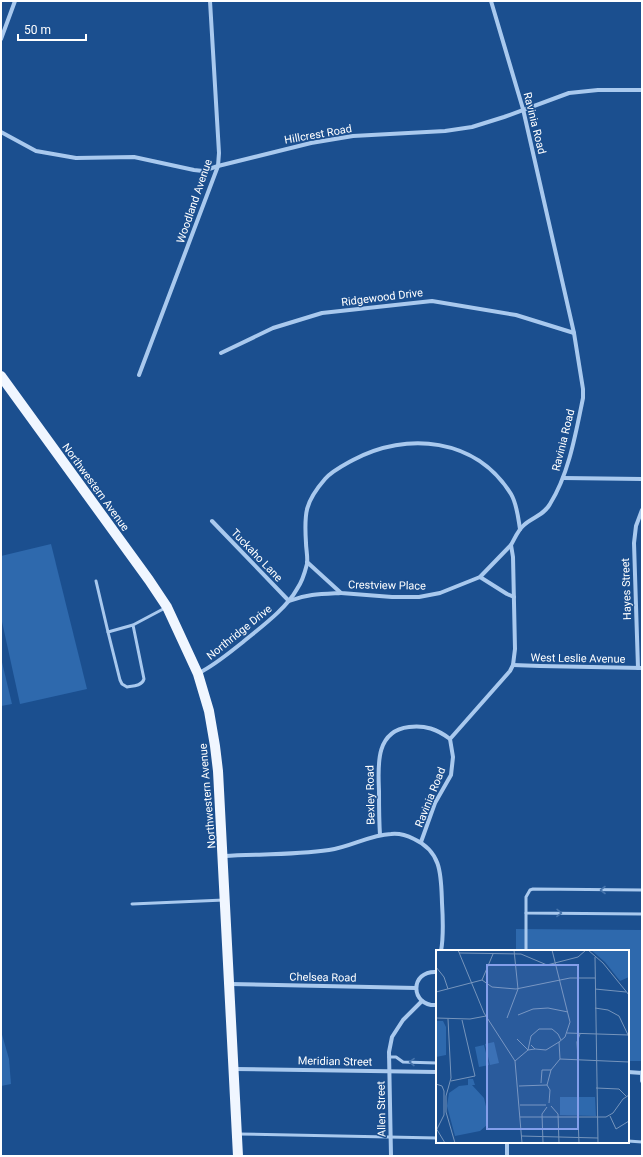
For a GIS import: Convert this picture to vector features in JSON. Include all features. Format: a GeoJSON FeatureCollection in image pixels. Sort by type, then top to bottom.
{"type":"FeatureCollection","features":[{"type":"Feature","properties":{"kind":"main road","name":"Northwestern Avenue"},"geometry":{"type":"LineString","coordinates":[[1,376],[167,607],[198,674],[209,711],[218,771],[224,856],[238,1156]]}},
{"type":"Feature","properties":{"kind":"street"},"geometry":{"type":"LineString","coordinates":[[1,39],[15,1]]}},
{"type":"Feature","properties":{"kind":"street","name":"Woodland Avenue"},"geometry":{"type":"LineString","coordinates":[[138,375],[218,166],[210,1]]}},
{"type":"Feature","properties":{"kind":"street","name":"Ravinia Road"},"geometry":{"type":"LineString","coordinates":[[491,1],[523,109],[574,333],[583,389],[563,478],[550,504],[544,512],[525,524],[520,529],[511,545]]}},
{"type":"Feature","properties":{"kind":"street","name":"Hillcrest Road"},"geometry":{"type":"LineString","coordinates":[[1,132],[36,151],[76,158],[134,157],[203,171],[311,142],[353,136],[445,131],[472,126],[504,117],[569,93],[584,90],[642,90]]}},
{"type":"Feature","properties":{"kind":"street","name":"Ridgewood Drive"},"geometry":{"type":"LineString","coordinates":[[221,353],[273,328],[322,313],[432,301],[516,315],[574,333]]}},
{"type":"Feature","properties":{"kind":"street","name":"Northridge Drive"},"geometry":{"type":"LineString","coordinates":[[198,674],[211,667],[253,634],[289,601],[298,589],[307,562],[305,526],[306,509],[315,491],[327,477],[344,465],[367,453],[384,447],[416,442],[435,444],[457,449],[478,460],[492,472],[511,495],[520,529]]}},
{"type":"Feature","properties":{"kind":"street"},"geometry":{"type":"LineString","coordinates":[[563,478],[642,479]]}},
{"type":"Feature","properties":{"kind":"street","name":"Hayes Street"},"geometry":{"type":"LineString","coordinates":[[640,668],[634,543],[636,526],[642,510]]}},
{"type":"Feature","properties":{"kind":"street","name":"Tuckaho Lane"},"geometry":{"type":"LineString","coordinates":[[212,521],[289,601]]}},
{"type":"Feature","properties":{"kind":"street"},"geometry":{"type":"LineString","coordinates":[[450,739],[510,671],[513,665],[515,649],[514,557],[511,545]]}},
{"type":"Feature","properties":{"kind":"street","name":"Crestview Place"},"geometry":{"type":"LineString","coordinates":[[307,562],[341,593],[392,597],[419,597],[440,593],[480,577],[511,545]]}},
{"type":"Feature","properties":{"kind":"street"},"geometry":{"type":"LineString","coordinates":[[480,577],[514,598]]}},
{"type":"Feature","properties":{"kind":"street","name":"Northridge Drive"},"geometry":{"type":"LineString","coordinates":[[289,601],[312,594],[341,593]]}},
{"type":"Feature","properties":{"kind":"street","name":"West Leslie Avenue"},"geometry":{"type":"LineString","coordinates":[[513,665],[640,668]]}},
{"type":"Feature","properties":{"kind":"street","name":"Bexley Road"},"geometry":{"type":"LineString","coordinates":[[224,856],[329,850],[340,848],[380,834],[378,764],[380,750],[387,739],[392,734],[404,728],[417,726],[426,727],[441,732],[450,739]]}},
{"type":"Feature","properties":{"kind":"street","name":"Ravinia Road"},"geometry":{"type":"LineString","coordinates":[[422,842],[435,803],[451,775],[453,757],[450,739]]}},
{"type":"Feature","properties":{"kind":"street","name":"Ravinia Road"},"geometry":{"type":"LineString","coordinates":[[380,834],[406,835],[422,842],[433,852],[439,865],[442,880],[443,930],[441,950]]}},
{"type":"Feature","properties":{"kind":"street"},"geometry":{"type":"LineString","coordinates":[[436,971],[423,975],[417,983],[416,988],[422,1001],[426,1004],[436,1005]]}},
{"type":"Feature","properties":{"kind":"street","name":"Chelsea Road"},"geometry":{"type":"LineString","coordinates":[[230,984],[416,988]]}},
{"type":"Feature","properties":{"kind":"street","name":"Allen Street"},"geometry":{"type":"LineString","coordinates":[[391,1156],[389,1057],[392,1037],[403,1020],[422,1001]]}},
{"type":"Feature","properties":{"kind":"street","name":"Meridian Street"},"geometry":{"type":"LineString","coordinates":[[234,1069],[436,1072]]}},
{"type":"Feature","properties":{"kind":"street"},"geometry":{"type":"LineString","coordinates":[[629,1072],[642,1072],[642,1081]]}},
{"type":"Feature","properties":{"kind":"street"},"geometry":{"type":"LineString","coordinates":[[507,1143],[507,1156]]}},
{"type":"Feature","properties":{"kind":"lane"},"geometry":{"type":"LineString","coordinates":[[96,581],[122,684],[127,687],[143,682],[144,675],[133,625]]}},
{"type":"Feature","properties":{"kind":"lane"},"geometry":{"type":"LineString","coordinates":[[108,632],[133,625],[167,607]]}},
{"type":"Feature","properties":{"kind":"lane"},"geometry":{"type":"LineString","coordinates":[[526,950],[526,897],[530,890],[642,890]]}},
{"type":"Feature","properties":{"kind":"lane"},"geometry":{"type":"LineString","coordinates":[[132,904],[226,900]]}},
{"type":"Feature","properties":{"kind":"lane"},"geometry":{"type":"LineString","coordinates":[[526,913],[642,914]]}},
{"type":"Feature","properties":{"kind":"lane"},"geometry":{"type":"LineString","coordinates":[[389,1057],[396,1057],[403,1062],[436,1063]]}},
{"type":"Feature","properties":{"kind":"lane"},"geometry":{"type":"LineString","coordinates":[[236,1134],[436,1138]]}},
{"type":"Feature","properties":{"kind":"lane"},"geometry":{"type":"LineString","coordinates":[[629,1141],[642,1142]]}},
{"type":"Feature","properties":{"kind":"shaded area"},"geometry":{"type":"Polygon","coordinates":[[[51,544],[87,689],[20,704],[1,617],[1,556],[51,544]]]}},
{"type":"Feature","properties":{"kind":"shaded area"},"geometry":{"type":"Polygon","coordinates":[[[1,658],[12,704],[1,706],[1,658]]]}},
{"type":"Feature","properties":{"kind":"shaded area"},"geometry":{"type":"Polygon","coordinates":[[[516,929],[642,930],[642,1061],[629,1061],[629,950],[516,950],[516,929]]]}},
{"type":"Feature","properties":{"kind":"shaded area"},"geometry":{"type":"Polygon","coordinates":[[[1,1031],[9,1059],[11,1084],[1,1086],[1,1031]]]}}]}
